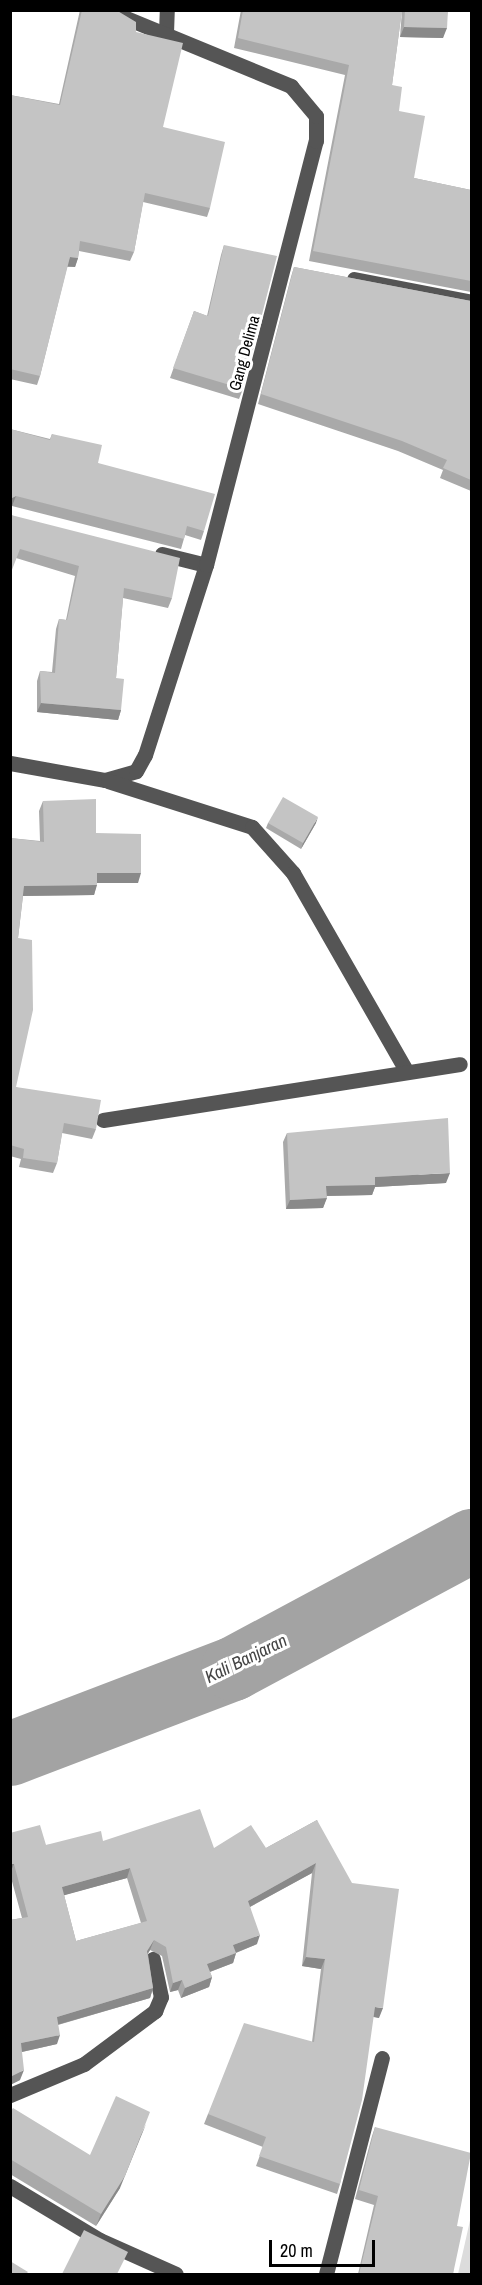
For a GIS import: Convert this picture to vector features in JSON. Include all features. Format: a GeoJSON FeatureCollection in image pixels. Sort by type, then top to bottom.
{"type":"FeatureCollection","features":[{"type":"Feature","properties":{"kind":"street","name":"Gang Delima"},"geometry":{"type":"LineString","coordinates":[[10,763],[105,780],[136,771],[145,755],[206,565],[291,267],[316,141],[316,116],[291,86],[107,10]]}},
{"type":"Feature","properties":{"kind":"street"},"geometry":{"type":"LineString","coordinates":[[166,33],[167,10]]}},
{"type":"Feature","properties":{"kind":"street"},"geometry":{"type":"LineString","coordinates":[[339,278],[471,302]]}},
{"type":"Feature","properties":{"kind":"street"},"geometry":{"type":"LineString","coordinates":[[148,550],[206,565]]}},
{"type":"Feature","properties":{"kind":"street"},"geometry":{"type":"LineString","coordinates":[[105,780],[252,827],[293,873],[406,1070]]}},
{"type":"Feature","properties":{"kind":"street"},"geometry":{"type":"LineString","coordinates":[[102,1120],[276,1096],[406,1070],[460,1064]]}},
{"type":"Feature","properties":{"kind":"street"},"geometry":{"type":"LineString","coordinates":[[10,2095],[84,2064],[155,2011],[161,1997],[153,1959]]}},
{"type":"Feature","properties":{"kind":"street"},"geometry":{"type":"LineString","coordinates":[[326,2274],[382,2058]]}},
{"type":"Feature","properties":{"kind":"street"},"geometry":{"type":"LineString","coordinates":[[10,2186],[100,2240],[176,2274]]}},
{"type":"Feature","properties":{"kind":"shaded area"},"geometry":{"type":"Polygon","coordinates":[[[471,2216],[471,2274],[458,2274],[471,2216]]]}},
{"type":"Feature","properties":{"kind":"building"},"geometry":{"type":"Polygon","coordinates":[[[82,10],[116,10],[136,22],[136,32],[183,43],[163,127],[225,142],[210,208],[145,193],[134,252],[80,241],[78,258],[70,257],[40,376],[10,369],[10,95],[60,105],[82,10]]]}},
{"type":"Feature","properties":{"kind":"building"},"geometry":{"type":"Polygon","coordinates":[[[243,10],[402,10],[392,85],[402,87],[399,111],[425,116],[414,178],[471,190],[471,281],[313,251],[349,65],[238,38],[243,10]]]}},
{"type":"Feature","properties":{"kind":"building"},"geometry":{"type":"Polygon","coordinates":[[[405,10],[448,10],[447,28],[404,27],[405,10]]]}},
{"type":"Feature","properties":{"kind":"building"},"geometry":{"type":"Polygon","coordinates":[[[224,245],[277,256],[243,389],[173,368],[194,311],[208,316],[224,245]]]}},
{"type":"Feature","properties":{"kind":"building"},"geometry":{"type":"Polygon","coordinates":[[[294,267],[471,301],[471,480],[443,468],[447,460],[402,441],[261,394],[294,267]]]}},
{"type":"Feature","properties":{"kind":"building"},"geometry":{"type":"Polygon","coordinates":[[[10,429],[50,440],[52,434],[102,445],[98,463],[215,494],[204,531],[187,526],[184,539],[16,496],[10,499],[10,429]]]}},
{"type":"Feature","properties":{"kind":"building"},"geometry":{"type":"Polygon","coordinates":[[[10,514],[180,558],[172,598],[124,588],[116,678],[124,679],[121,710],[41,703],[40,671],[55,673],[59,619],[67,620],[79,566],[20,549],[10,575],[10,514]]]}},
{"type":"Feature","properties":{"kind":"building"},"geometry":{"type":"Polygon","coordinates":[[[283,797],[318,817],[303,843],[268,823],[283,797]]]}},
{"type":"Feature","properties":{"kind":"building"},"geometry":{"type":"Polygon","coordinates":[[[96,799],[96,833],[141,834],[141,873],[97,873],[97,885],[24,886],[18,938],[32,940],[33,1010],[16,1087],[101,1100],[96,1129],[64,1123],[57,1163],[23,1158],[24,1149],[10,1145],[10,838],[44,842],[43,801],[96,799]]]}},
{"type":"Feature","properties":{"kind":"building"},"geometry":{"type":"Polygon","coordinates":[[[448,1118],[450,1173],[375,1177],[375,1185],[326,1186],[327,1198],[290,1200],[287,1133],[448,1118]]]}},
{"type":"Feature","properties":{"kind":"building"},"geometry":{"type":"Polygon","coordinates":[[[200,1809],[214,1848],[251,1825],[266,1848],[317,1820],[352,1883],[399,1889],[383,2008],[375,2007],[362,2100],[340,2184],[259,2156],[266,2137],[208,2114],[244,2023],[314,2042],[325,1959],[306,1957],[316,1863],[248,1901],[260,1935],[233,1945],[236,1953],[207,1964],[212,1977],[185,1988],[182,1980],[173,1983],[166,1947],[154,1940],[147,1951],[153,1988],[57,2017],[60,2035],[21,2043],[24,2070],[10,2077],[10,1920],[28,1917],[14,1864],[10,1864],[10,1833],[40,1825],[46,1845],[101,1831],[103,1841],[200,1809]],[[130,1868],[62,1887],[76,1941],[147,1921],[130,1868]]]}},
{"type":"Feature","properties":{"kind":"building"},"geometry":{"type":"Polygon","coordinates":[[[116,2096],[150,2112],[125,2176],[101,2214],[10,2159],[10,2112],[13,2108],[90,2155],[116,2096]]]}},
{"type":"Feature","properties":{"kind":"building"},"geometry":{"type":"Polygon","coordinates":[[[375,2127],[471,2153],[457,2226],[463,2227],[453,2274],[359,2274],[378,2196],[359,2190],[375,2127]]]}},
{"type":"Feature","properties":{"kind":"building"},"geometry":{"type":"Polygon","coordinates":[[[84,2230],[128,2252],[117,2274],[62,2274],[84,2230]]]}},
{"type":"Feature","properties":{"kind":"building"},"geometry":{"type":"Polygon","coordinates":[[[10,2261],[28,2272],[10,2274],[10,2261]]]}},
{"type":"Feature","properties":{"kind":"waterway","name":"Kali Banjaran"},"geometry":{"type":"LineString","coordinates":[[10,1754],[233,1669],[472,1541]]}}]}
